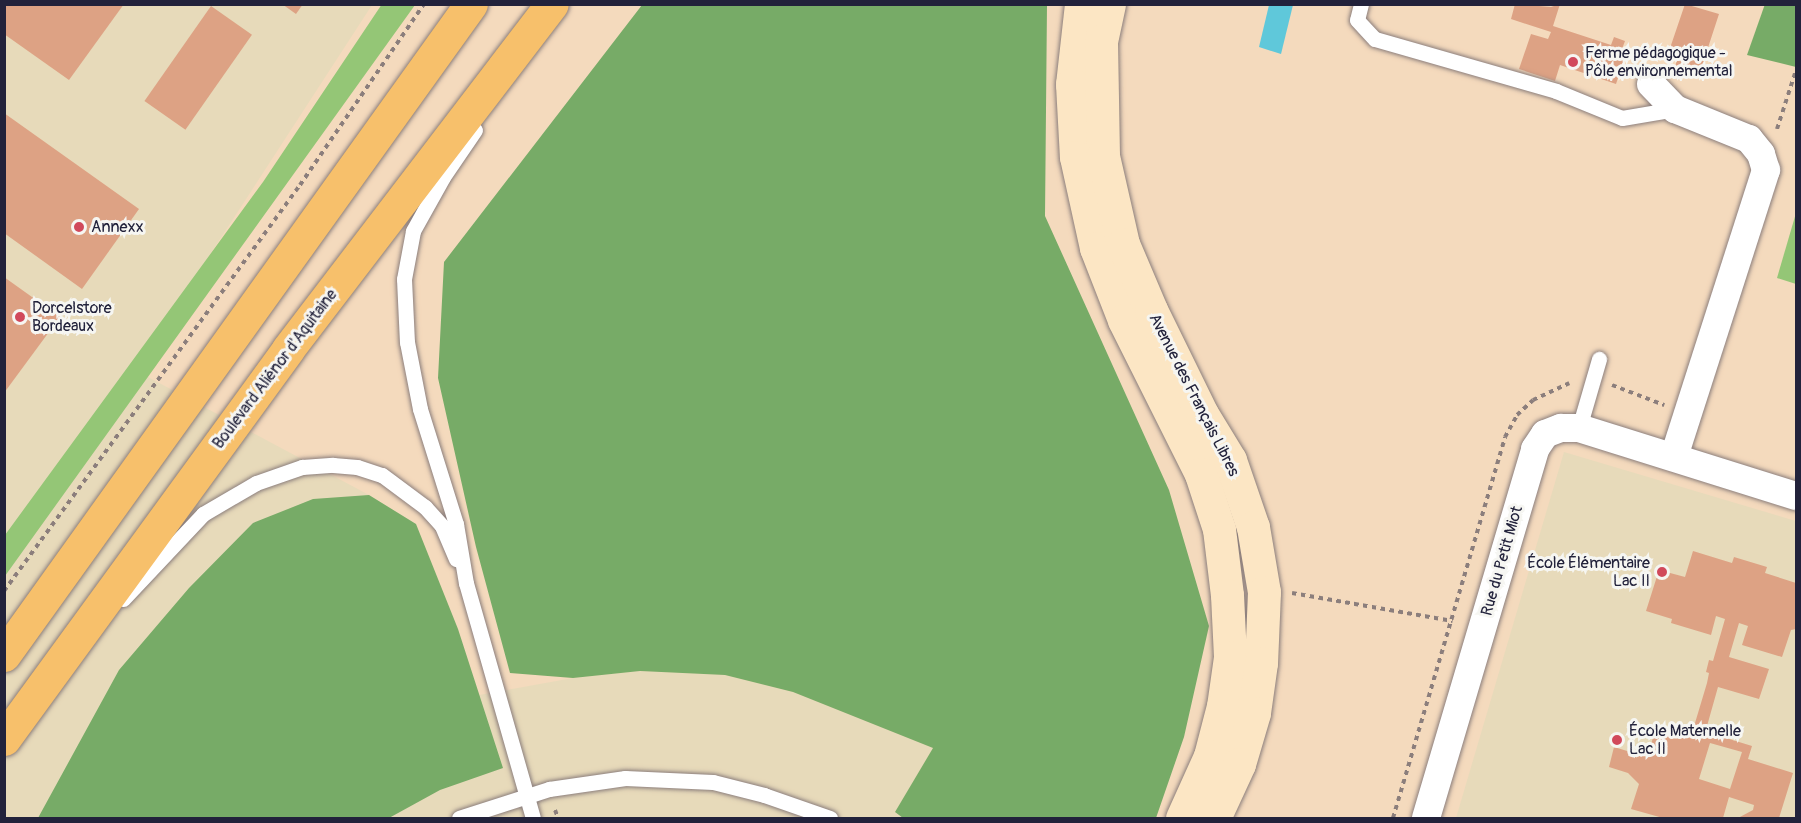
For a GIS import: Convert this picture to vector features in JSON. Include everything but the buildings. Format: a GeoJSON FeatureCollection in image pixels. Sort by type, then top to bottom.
{"type":"FeatureCollection","features":[{"type":"Feature","properties":{"kind":"highway"},"geometry":{"type":"LineString","coordinates":[[4,655],[471,4]]}},
{"type":"Feature","properties":{"kind":"highway","name":"Boulevard Aliénor d'Aquitaine"},"geometry":{"type":"LineString","coordinates":[[4,739],[288,349],[544,16]]}},
{"type":"Feature","properties":{"kind":"street","name":"Avenue des Français Libres"},"geometry":{"type":"LineString","coordinates":[[1082,4],[1073,72],[1073,105],[1077,157],[1096,248],[1124,320],[1201,474],[1219,529],[1227,595],[1230,657],[1223,706],[1210,756],[1182,819]]}},
{"type":"Feature","properties":{"kind":"street","name":"Avenue des Français Libres"},"geometry":{"type":"LineString","coordinates":[[1109,4],[1101,41],[1102,156],[1124,243],[1151,310],[1192,393],[1230,460],[1253,527],[1264,592],[1261,663],[1254,713],[1239,764],[1214,819]]}},
{"type":"Feature","properties":{"kind":"street"},"geometry":{"type":"LineString","coordinates":[[1651,84],[1675,109],[1749,138],[1761,154],[1766,170],[1674,457]]}},
{"type":"Feature","properties":{"kind":"street","name":"Rue du Petit Miot"},"geometry":{"type":"LineString","coordinates":[[1426,819],[1535,449],[1545,434],[1562,428],[1579,428],[1797,496]]}},
{"type":"Feature","properties":{"kind":"lane"},"geometry":{"type":"LineString","coordinates":[[1361,4],[1357,20],[1375,39],[1428,52],[1556,91],[1622,118],[1675,109]]}},
{"type":"Feature","properties":{"kind":"lane"},"geometry":{"type":"LineString","coordinates":[[534,819],[466,583],[456,524],[420,409],[407,342],[404,279],[413,231],[443,177],[474,132],[544,16]]}},
{"type":"Feature","properties":{"kind":"lane"},"geometry":{"type":"LineString","coordinates":[[1579,428],[1599,359]]}},
{"type":"Feature","properties":{"kind":"lane"},"geometry":{"type":"LineString","coordinates":[[47,680],[204,514],[256,483],[302,466],[357,467],[382,475],[404,490],[425,507],[441,526],[466,583]]}},
{"type":"Feature","properties":{"kind":"lane"},"geometry":{"type":"LineString","coordinates":[[459,819],[527,795],[560,787],[625,778],[713,782],[764,795],[830,819]]}},
{"type":"Feature","properties":{"kind":"path"},"geometry":{"type":"LineString","coordinates":[[4,591],[300,185],[424,4]]}},
{"type":"Feature","properties":{"kind":"path"},"geometry":{"type":"LineString","coordinates":[[1766,170],[1797,70]]}},
{"type":"Feature","properties":{"kind":"path"},"geometry":{"type":"LineString","coordinates":[[1287,592],[1451,621],[1485,619]]}},
{"type":"Feature","properties":{"kind":"shaded area"},"geometry":{"type":"Polygon","coordinates":[[[5,5],[372,5],[135,370],[369,495],[416,524],[479,695],[573,678],[640,671],[725,675],[793,692],[933,748],[895,812],[903,818],[5,818],[5,5]]]}},
{"type":"Feature","properties":{"kind":"shaded area","name":"École Élémentaire Lac II"},"geometry":{"type":"Polygon","coordinates":[[[1564,452],[1796,521],[1796,818],[1456,818],[1564,452]]]}},
{"type":"Feature","properties":{"kind":"green space"},"geometry":{"type":"Polygon","coordinates":[[[382,4],[415,5],[5,576],[5,535],[263,182],[382,4]]]}},
{"type":"Feature","properties":{"kind":"green space"},"geometry":{"type":"Polygon","coordinates":[[[1765,4],[1796,5],[1796,67],[1747,55],[1765,4]]]}},
{"type":"Feature","properties":{"kind":"green space"},"geometry":{"type":"Polygon","coordinates":[[[642,5],[1047,5],[1045,216],[1169,490],[1209,626],[1184,737],[1156,818],[903,818],[895,812],[933,748],[793,692],[725,675],[640,671],[573,678],[510,673],[476,547],[438,378],[444,262],[642,5]]]}},
{"type":"Feature","properties":{"kind":"green space"},"geometry":{"type":"Polygon","coordinates":[[[1796,213],[1796,284],[1777,278],[1796,213]]]}},
{"type":"Feature","properties":{"kind":"green space"},"geometry":{"type":"Polygon","coordinates":[[[369,495],[416,524],[458,629],[503,768],[440,790],[389,818],[38,818],[119,670],[189,588],[253,523],[313,499],[369,495]]]}},
{"type":"Feature","properties":{"kind":"water"},"geometry":{"type":"Polygon","coordinates":[[[1269,5],[1293,5],[1281,54],[1259,47],[1269,5]]]}},
{"type":"Feature","properties":{"kind":"place","name":"Ferme pédagogique - Pôle environnemental"},"geometry":{"type":"Point","coordinates":[1573,62]}},
{"type":"Feature","properties":{"kind":"place","name":"Annexx"},"geometry":{"type":"Point","coordinates":[79,227]}},
{"type":"Feature","properties":{"kind":"place","name":"Dorcelstore Bordeaux"},"geometry":{"type":"Point","coordinates":[20,317]}},
{"type":"Feature","properties":{"kind":"place","name":"École Élémentaire Lac II"},"geometry":{"type":"Point","coordinates":[1662,572]}},
{"type":"Feature","properties":{"kind":"place","name":"École Maternelle Lac II"},"geometry":{"type":"Point","coordinates":[1617,740]}}]}
